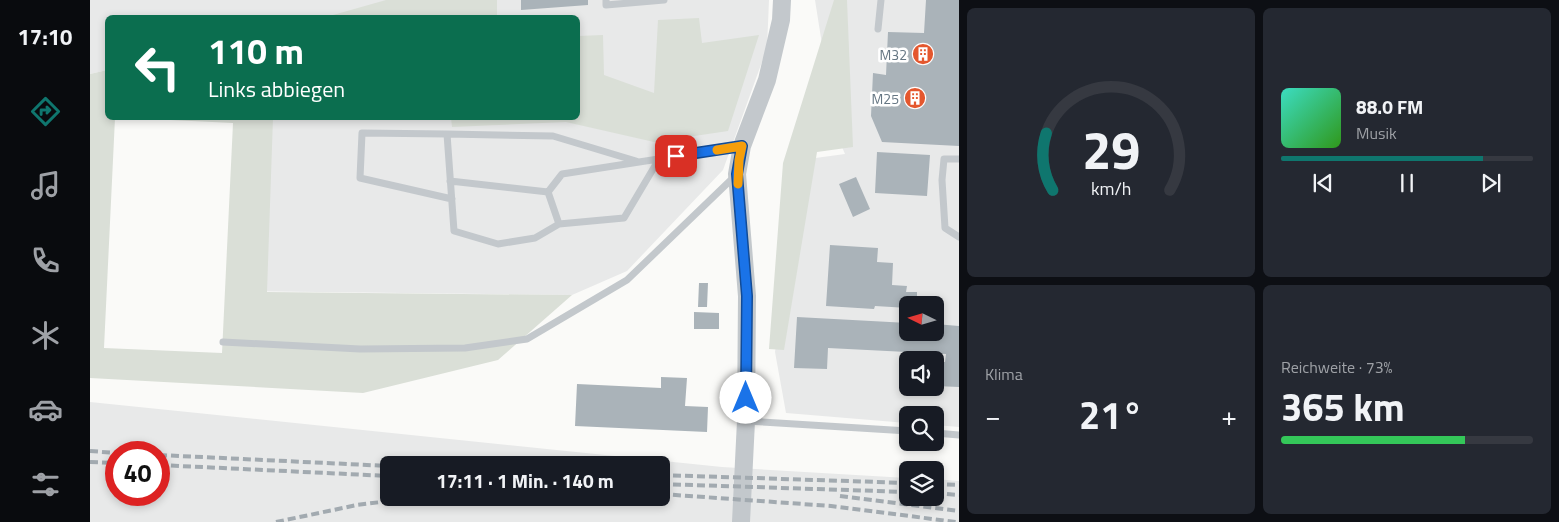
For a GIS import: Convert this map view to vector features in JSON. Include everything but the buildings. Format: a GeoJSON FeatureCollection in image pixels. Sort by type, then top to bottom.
{"type":"FeatureCollection","features":[{"type":"Feature","properties":{"kind":"street"},"geometry":{"type":"LineString","coordinates":[[741,522],[746,421],[747,296],[737,174],[742,146],[767,80],[781,20],[782,0]]}},
{"type":"Feature","properties":{"kind":"lane"},"geometry":{"type":"LineString","coordinates":[[606,0],[606,5],[664,0]]}},
{"type":"Feature","properties":{"kind":"lane"},"geometry":{"type":"LineString","coordinates":[[878,29],[881,0]]}},
{"type":"Feature","properties":{"kind":"lane"},"geometry":{"type":"LineString","coordinates":[[452,199],[360,178],[362,133],[553,136],[636,162]]}},
{"type":"Feature","properties":{"kind":"lane"},"geometry":{"type":"LineString","coordinates":[[447,134],[454,231],[498,244],[535,238],[559,224],[624,218],[659,159]]}},
{"type":"Feature","properties":{"kind":"lane"},"geometry":{"type":"LineString","coordinates":[[548,192],[562,174],[742,146]]}},
{"type":"Feature","properties":{"kind":"lane"},"geometry":{"type":"LineString","coordinates":[[959,159],[944,159],[942,180],[946,228],[959,237]]}},
{"type":"Feature","properties":{"kind":"lane"},"geometry":{"type":"LineString","coordinates":[[223,342],[360,349],[465,348],[527,339],[627,280],[737,174]]}},
{"type":"Feature","properties":{"kind":"lane"},"geometry":{"type":"LineString","coordinates":[[450,181],[548,192]]}},
{"type":"Feature","properties":{"kind":"lane"},"geometry":{"type":"LineString","coordinates":[[548,192],[559,224]]}},
{"type":"Feature","properties":{"kind":"lane"},"geometry":{"type":"LineString","coordinates":[[746,421],[899,430]]}},
{"type":"Feature","properties":{"kind":"lane"},"geometry":{"type":"LineString","coordinates":[[944,434],[959,435]]}},
{"type":"Feature","properties":{"kind":"shaded area"},"geometry":{"type":"Polygon","coordinates":[[[90,0],[769,0],[767,48],[723,170],[627,271],[572,295],[242,291],[247,120],[580,120],[580,15],[105,15],[105,70],[90,74],[90,0]]]}},
{"type":"Feature","properties":{"kind":"shaded area"},"geometry":{"type":"Polygon","coordinates":[[[386,0],[497,0],[497,15],[333,15],[386,0]]]}},
{"type":"Feature","properties":{"kind":"shaded area"},"geometry":{"type":"Polygon","coordinates":[[[815,0],[959,0],[959,427],[944,426],[944,406],[899,406],[899,422],[786,413],[775,352],[808,159],[845,154],[836,133],[815,0]]]}},
{"type":"Feature","properties":{"kind":"shaded area"},"geometry":{"type":"Polygon","coordinates":[[[834,0],[847,0],[853,147],[817,152],[784,350],[769,349],[783,163],[834,0]]]}},
{"type":"Feature","properties":{"kind":"shaded area"},"geometry":{"type":"Polygon","coordinates":[[[699,18],[702,43],[759,35],[728,131],[654,142],[566,122],[452,127],[451,120],[580,120],[580,36],[603,35],[604,75],[654,93],[658,20],[699,18]]]}},
{"type":"Feature","properties":{"kind":"shaded area"},"geometry":{"type":"Polygon","coordinates":[[[105,70],[105,120],[115,120],[104,348],[222,353],[233,123],[171,120],[273,120],[267,292],[572,295],[498,360],[363,393],[90,378],[90,74],[105,70]]]}},
{"type":"Feature","properties":{"kind":"shaded area"},"geometry":{"type":"Polygon","coordinates":[[[90,402],[615,456],[380,456],[380,506],[670,506],[670,462],[722,467],[899,478],[899,506],[944,506],[944,480],[959,481],[959,522],[90,522],[90,402]]]}},
{"type":"Feature","properties":{"kind":"railway"},"geometry":{"type":"LineString","coordinates":[[90,451],[105,452]]}},
{"type":"Feature","properties":{"kind":"railway"},"geometry":{"type":"LineString","coordinates":[[170,456],[380,466]]}},
{"type":"Feature","properties":{"kind":"railway"},"geometry":{"type":"LineString","coordinates":[[90,462],[105,463]]}},
{"type":"Feature","properties":{"kind":"railway"},"geometry":{"type":"LineString","coordinates":[[170,466],[380,476]]}},
{"type":"Feature","properties":{"kind":"railway"},"geometry":{"type":"LineString","coordinates":[[670,475],[899,483]]}},
{"type":"Feature","properties":{"kind":"railway"},"geometry":{"type":"LineString","coordinates":[[670,484],[899,492]]}},
{"type":"Feature","properties":{"kind":"railway"},"geometry":{"type":"LineString","coordinates":[[944,484],[959,485]]}},
{"type":"Feature","properties":{"kind":"railway"},"geometry":{"type":"LineString","coordinates":[[944,494],[959,495]]}},
{"type":"Feature","properties":{"kind":"railway"},"geometry":{"type":"LineString","coordinates":[[670,495],[831,506],[956,522]]}},
{"type":"Feature","properties":{"kind":"railway"},"geometry":{"type":"LineString","coordinates":[[840,496],[959,511]]}},
{"type":"Feature","properties":{"kind":"railway"},"geometry":{"type":"LineString","coordinates":[[276,522],[380,502]]}},
{"type":"Feature","properties":{"kind":"slow traffic"},"geometry":{"type":"LineString","coordinates":[[717,150],[742,146],[737,174],[738,184]]}},
{"type":"Feature","properties":{"kind":"place","name":"M32"},"geometry":{"type":"Point","coordinates":[923,54]}},
{"type":"Feature","properties":{"kind":"place","name":"M25"},"geometry":{"type":"Point","coordinates":[915,98]}},
{"type":"Feature","properties":{"kind":"route"},"geometry":{"type":"LineString","coordinates":[[676,156],[742,146],[737,174],[747,296],[746,398]]}}]}
